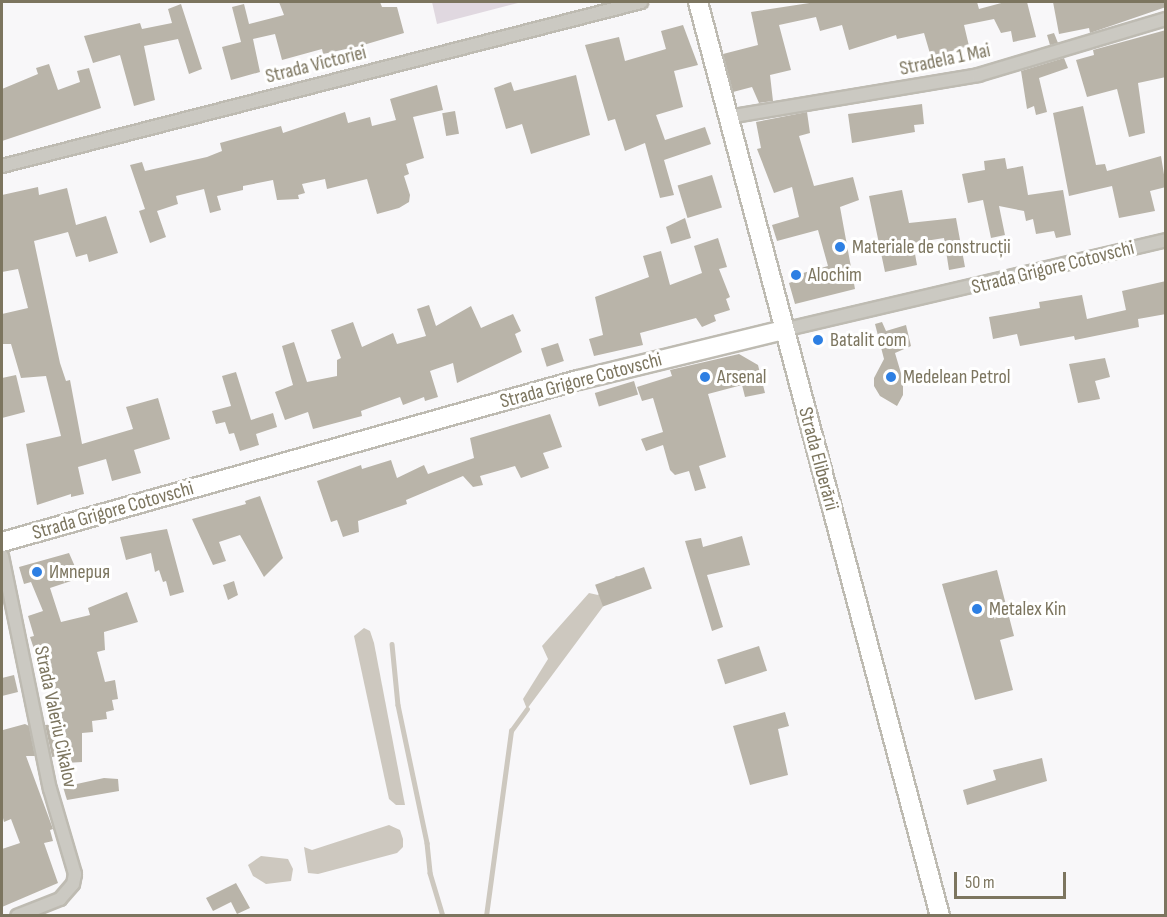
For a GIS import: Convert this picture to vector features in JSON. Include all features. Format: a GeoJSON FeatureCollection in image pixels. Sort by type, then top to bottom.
{"type":"FeatureCollection","features":[{"type":"Feature","properties":{"kind":"main road","name":"Strada Eliberării"},"geometry":{"type":"LineString","coordinates":[[698,2],[783,330],[940,915]]}},
{"type":"Feature","properties":{"kind":"main road","name":"Strada Grigore Cotovschi"},"geometry":{"type":"LineString","coordinates":[[2,542],[578,380],[783,330]]}},
{"type":"Feature","properties":{"kind":"street","name":"Strada Victoriei"},"geometry":{"type":"LineString","coordinates":[[2,166],[641,2]]}},
{"type":"Feature","properties":{"kind":"street","name":"Stradela 1 Mai"},"geometry":{"type":"LineString","coordinates":[[728,117],[978,75],[1166,20]]}},
{"type":"Feature","properties":{"kind":"street","name":"Strada Grigore Cotovschi"},"geometry":{"type":"LineString","coordinates":[[783,330],[1166,240]]}},
{"type":"Feature","properties":{"kind":"street","name":"Strada Valeriu Cikalov"},"geometry":{"type":"LineString","coordinates":[[2,556],[50,789],[73,863],[73,884],[60,899],[17,915]]}},
{"type":"Feature","properties":{"kind":"shaded area"},"geometry":{"type":"Polygon","coordinates":[[[432,2],[522,2],[437,24],[432,2]]]}},
{"type":"Feature","properties":{"kind":"shaded area"},"geometry":{"type":"Polygon","coordinates":[[[616,576],[625,577],[527,709],[523,699],[548,659],[542,646],[589,593],[598,595],[616,576]]]}},
{"type":"Feature","properties":{"kind":"shaded area"},"geometry":{"type":"Polygon","coordinates":[[[364,628],[370,631],[374,643],[405,805],[396,805],[389,799],[354,636],[364,628]]]}},
{"type":"Feature","properties":{"kind":"shaded area"},"geometry":{"type":"Polygon","coordinates":[[[389,825],[400,830],[403,839],[403,847],[397,853],[318,874],[308,873],[304,847],[312,850],[389,825]]]}},
{"type":"Feature","properties":{"kind":"shaded area"},"geometry":{"type":"Polygon","coordinates":[[[261,856],[288,859],[293,869],[291,881],[266,884],[253,876],[248,865],[261,856]]]}},
{"type":"Feature","properties":{"kind":"building"},"geometry":{"type":"Polygon","coordinates":[[[279,2],[380,2],[382,7],[397,7],[404,33],[360,46],[323,54],[322,49],[282,60],[275,34],[253,39],[260,72],[231,80],[222,47],[241,42],[232,7],[244,4],[249,24],[284,15],[279,2]]]}},
{"type":"Feature","properties":{"kind":"building"},"geometry":{"type":"Polygon","coordinates":[[[816,2],[977,2],[979,9],[1005,2],[1027,2],[1036,37],[1013,42],[1011,31],[1001,33],[994,19],[964,25],[969,46],[931,57],[924,33],[897,39],[896,35],[849,50],[842,25],[820,31],[816,17],[779,25],[791,70],[770,75],[773,101],[759,103],[752,87],[733,92],[723,54],[758,45],[751,12],[816,2]]]}},
{"type":"Feature","properties":{"kind":"building"},"geometry":{"type":"Polygon","coordinates":[[[1053,2],[1166,2],[1166,7],[1090,33],[1089,28],[1059,34],[1053,2]]]}},
{"type":"Feature","properties":{"kind":"building"},"geometry":{"type":"Polygon","coordinates":[[[181,4],[202,69],[189,74],[178,39],[144,46],[155,100],[134,106],[120,55],[93,63],[84,36],[140,23],[142,29],[172,23],[168,9],[181,4]]]}},
{"type":"Feature","properties":{"kind":"building"},"geometry":{"type":"Polygon","coordinates":[[[683,25],[698,65],[674,71],[683,107],[656,115],[665,140],[705,127],[711,144],[664,160],[674,195],[660,198],[645,143],[625,151],[615,119],[608,121],[585,45],[619,37],[625,61],[666,49],[661,31],[683,25]]]}},
{"type":"Feature","properties":{"kind":"building"},"geometry":{"type":"Polygon","coordinates":[[[1166,30],[1166,77],[1138,83],[1145,133],[1129,137],[1117,89],[1087,97],[1076,60],[1094,55],[1093,50],[1166,30]]]}},
{"type":"Feature","properties":{"kind":"building"},"geometry":{"type":"Polygon","coordinates":[[[1054,33],[1058,43],[1050,45],[1047,35],[1054,33]]]}},
{"type":"Feature","properties":{"kind":"building"},"geometry":{"type":"Polygon","coordinates":[[[1064,58],[1068,68],[1039,78],[1047,112],[1036,115],[1034,106],[1027,109],[1021,71],[1064,58]]]}},
{"type":"Feature","properties":{"kind":"building"},"geometry":{"type":"Polygon","coordinates":[[[49,64],[58,90],[80,82],[77,71],[89,68],[101,108],[2,141],[2,89],[38,74],[36,68],[49,64]]]}},
{"type":"Feature","properties":{"kind":"building"},"geometry":{"type":"Polygon","coordinates":[[[576,75],[590,135],[531,154],[522,124],[506,129],[494,88],[511,82],[514,91],[576,75]]]}},
{"type":"Feature","properties":{"kind":"building"},"geometry":{"type":"Polygon","coordinates":[[[437,85],[443,110],[413,117],[424,158],[406,164],[409,174],[404,176],[410,195],[409,202],[399,208],[377,214],[367,179],[327,189],[325,179],[302,184],[305,193],[298,195],[299,199],[277,200],[273,180],[243,186],[243,190],[217,196],[221,210],[210,213],[204,189],[176,196],[178,204],[157,211],[166,237],[150,243],[139,211],[145,209],[130,165],[142,162],[145,171],[207,157],[222,151],[220,143],[281,126],[283,133],[345,112],[348,123],[370,117],[372,126],[396,120],[390,99],[437,85]]]}},
{"type":"Feature","properties":{"kind":"building"},"geometry":{"type":"Polygon","coordinates":[[[922,104],[924,124],[914,125],[915,132],[852,143],[848,114],[922,104]]]}},
{"type":"Feature","properties":{"kind":"building"},"geometry":{"type":"Polygon","coordinates":[[[1083,106],[1096,165],[1105,164],[1107,171],[1161,156],[1166,187],[1150,191],[1155,211],[1119,218],[1112,186],[1069,196],[1053,113],[1083,106]]]}},
{"type":"Feature","properties":{"kind":"building"},"geometry":{"type":"Polygon","coordinates":[[[455,111],[459,134],[446,136],[442,113],[455,111]]]}},
{"type":"Feature","properties":{"kind":"building"},"geometry":{"type":"Polygon","coordinates":[[[807,112],[810,133],[799,136],[814,186],[853,177],[859,200],[840,207],[855,289],[795,304],[789,283],[801,279],[803,273],[828,266],[818,230],[777,241],[772,225],[799,217],[792,187],[774,193],[757,149],[761,148],[756,122],[807,112]]]}},
{"type":"Feature","properties":{"kind":"building"},"geometry":{"type":"Polygon","coordinates":[[[1005,158],[1007,169],[1023,166],[1028,195],[1063,190],[1071,235],[1056,238],[1054,231],[1036,234],[1033,219],[1026,221],[1024,211],[999,206],[1005,235],[991,238],[983,200],[968,203],[962,174],[985,170],[984,161],[1005,158]]]}},
{"type":"Feature","properties":{"kind":"building"},"geometry":{"type":"Polygon","coordinates":[[[712,175],[722,208],[688,218],[678,186],[712,175]]]}},
{"type":"Feature","properties":{"kind":"building"},"geometry":{"type":"Polygon","coordinates":[[[38,187],[39,195],[67,188],[76,225],[106,216],[118,253],[89,262],[87,254],[76,257],[68,232],[34,241],[60,363],[66,381],[70,380],[82,444],[133,429],[126,407],[158,398],[170,439],[134,450],[141,473],[112,481],[106,459],[78,467],[84,494],[71,497],[71,494],[37,505],[26,444],[61,436],[46,376],[21,378],[11,344],[2,344],[2,314],[28,308],[18,269],[2,272],[2,195],[38,187]]]}},
{"type":"Feature","properties":{"kind":"building"},"geometry":{"type":"Polygon","coordinates":[[[902,190],[909,223],[956,218],[965,267],[949,270],[944,238],[913,243],[917,265],[885,272],[869,196],[902,190]]]}},
{"type":"Feature","properties":{"kind":"building"},"geometry":{"type":"Polygon","coordinates":[[[685,218],[691,238],[671,244],[666,227],[685,218]]]}},
{"type":"Feature","properties":{"kind":"building"},"geometry":{"type":"Polygon","coordinates":[[[718,238],[727,267],[719,269],[730,297],[726,299],[730,310],[714,315],[716,321],[702,327],[696,318],[640,333],[643,345],[594,356],[589,339],[603,335],[595,297],[649,277],[643,256],[661,251],[670,285],[702,273],[694,246],[718,238]]]}},
{"type":"Feature","properties":{"kind":"building"},"geometry":{"type":"Polygon","coordinates":[[[1166,281],[1166,314],[1138,319],[1139,327],[1075,340],[1074,336],[1020,346],[1017,334],[993,339],[989,317],[1040,308],[1039,302],[1082,295],[1087,319],[1126,310],[1122,291],[1166,281]]]}},
{"type":"Feature","properties":{"kind":"building"},"geometry":{"type":"Polygon","coordinates":[[[429,305],[436,326],[471,306],[481,328],[513,314],[521,331],[515,334],[522,352],[457,383],[453,363],[430,371],[438,397],[425,401],[424,397],[403,405],[400,397],[361,411],[362,416],[313,429],[308,412],[285,420],[275,392],[293,385],[282,346],[294,342],[307,382],[337,376],[337,360],[341,358],[331,330],[353,322],[362,347],[393,333],[397,344],[426,336],[417,309],[429,305]]]}},
{"type":"Feature","properties":{"kind":"building"},"geometry":{"type":"Polygon","coordinates":[[[882,322],[886,331],[906,325],[911,346],[895,353],[903,380],[903,395],[897,406],[880,396],[874,386],[874,378],[884,359],[875,324],[882,322]]]}},
{"type":"Feature","properties":{"kind":"building"},"geometry":{"type":"Polygon","coordinates":[[[558,343],[564,361],[547,367],[541,349],[558,343]]]}},
{"type":"Feature","properties":{"kind":"building"},"geometry":{"type":"Polygon","coordinates":[[[739,354],[758,365],[765,393],[745,397],[742,385],[708,394],[726,457],[699,466],[706,488],[695,491],[689,471],[675,475],[670,470],[663,445],[646,451],[641,439],[663,432],[653,398],[642,401],[637,387],[672,376],[670,370],[739,354]]]}},
{"type":"Feature","properties":{"kind":"building"},"geometry":{"type":"Polygon","coordinates":[[[1105,358],[1110,377],[1095,381],[1100,399],[1078,403],[1069,364],[1105,358]]]}},
{"type":"Feature","properties":{"kind":"building"},"geometry":{"type":"Polygon","coordinates":[[[236,372],[251,420],[273,413],[277,427],[256,434],[259,445],[240,451],[234,433],[229,434],[225,422],[216,424],[212,411],[231,406],[222,376],[236,372]]]}},
{"type":"Feature","properties":{"kind":"building"},"geometry":{"type":"Polygon","coordinates":[[[16,375],[25,412],[2,418],[2,378],[16,375]]]}},
{"type":"Feature","properties":{"kind":"building"},"geometry":{"type":"Polygon","coordinates":[[[634,381],[638,394],[599,406],[595,393],[634,381]]]}},
{"type":"Feature","properties":{"kind":"building"},"geometry":{"type":"Polygon","coordinates":[[[550,414],[562,447],[543,453],[549,468],[521,478],[515,466],[480,476],[483,485],[473,487],[463,476],[406,500],[407,504],[358,521],[359,532],[343,537],[337,520],[331,522],[317,481],[361,465],[362,469],[391,460],[397,478],[424,465],[428,474],[474,458],[470,438],[550,414]]]}},
{"type":"Feature","properties":{"kind":"building"},"geometry":{"type":"Polygon","coordinates":[[[260,496],[283,558],[264,577],[240,535],[219,542],[226,561],[213,565],[192,519],[246,504],[245,501],[260,496]]]}},
{"type":"Feature","properties":{"kind":"building"},"geometry":{"type":"Polygon","coordinates":[[[167,529],[184,592],[170,596],[166,581],[163,582],[159,570],[155,572],[151,553],[126,560],[120,537],[167,529]]]}},
{"type":"Feature","properties":{"kind":"building"},"geometry":{"type":"Polygon","coordinates":[[[742,536],[750,565],[707,575],[723,627],[712,631],[685,541],[701,538],[703,547],[742,536]]]}},
{"type":"Feature","properties":{"kind":"building"},"geometry":{"type":"Polygon","coordinates":[[[69,553],[80,578],[50,588],[61,622],[90,615],[88,608],[127,592],[138,622],[104,632],[105,650],[97,652],[105,682],[115,680],[118,699],[112,700],[114,710],[106,712],[107,719],[92,721],[93,732],[82,733],[82,762],[66,763],[65,755],[52,757],[45,725],[57,724],[52,689],[42,691],[38,674],[42,673],[30,637],[34,636],[28,616],[43,611],[31,582],[24,584],[19,567],[69,553]]]}},
{"type":"Feature","properties":{"kind":"building"},"geometry":{"type":"Polygon","coordinates":[[[644,567],[652,589],[603,606],[595,585],[644,567]]]}},
{"type":"Feature","properties":{"kind":"building"},"geometry":{"type":"Polygon","coordinates":[[[997,570],[1014,636],[1000,640],[1013,690],[975,700],[942,584],[997,570]]]}},
{"type":"Feature","properties":{"kind":"building"},"geometry":{"type":"Polygon","coordinates":[[[234,581],[238,595],[228,600],[223,585],[234,581]]]}},
{"type":"Feature","properties":{"kind":"building"},"geometry":{"type":"Polygon","coordinates":[[[759,646],[767,671],[725,684],[717,660],[759,646]]]}},
{"type":"Feature","properties":{"kind":"building"},"geometry":{"type":"Polygon","coordinates":[[[14,675],[18,692],[2,696],[2,678],[14,675]]]}},
{"type":"Feature","properties":{"kind":"building"},"geometry":{"type":"Polygon","coordinates":[[[785,712],[789,726],[778,729],[788,775],[750,785],[733,726],[785,712]]]}},
{"type":"Feature","properties":{"kind":"building"},"geometry":{"type":"Polygon","coordinates":[[[25,724],[29,726],[35,756],[26,756],[53,829],[50,830],[53,841],[44,843],[58,883],[2,907],[2,849],[20,843],[11,819],[4,822],[2,814],[3,730],[25,724]]]}},
{"type":"Feature","properties":{"kind":"building"},"geometry":{"type":"Polygon","coordinates":[[[1042,758],[1047,781],[967,805],[963,790],[996,780],[993,770],[1042,758]]]}},
{"type":"Feature","properties":{"kind":"building"},"geometry":{"type":"Polygon","coordinates":[[[104,778],[118,779],[119,791],[67,800],[63,787],[104,778]]]}},
{"type":"Feature","properties":{"kind":"building"},"geometry":{"type":"Polygon","coordinates":[[[236,883],[250,908],[237,914],[231,902],[213,911],[206,898],[236,883]]]}},
{"type":"Feature","properties":{"kind":"waterway"},"geometry":{"type":"LineString","coordinates":[[392,644],[398,705],[427,843],[430,873],[443,916]]}},
{"type":"Feature","properties":{"kind":"waterway"},"geometry":{"type":"LineString","coordinates":[[486,916],[511,731],[527,709]]}},
{"type":"Feature","properties":{"kind":"place","name":"Materiale de construcții"},"geometry":{"type":"Point","coordinates":[840,247]}},
{"type":"Feature","properties":{"kind":"place","name":"Alochim"},"geometry":{"type":"Point","coordinates":[796,275]}},
{"type":"Feature","properties":{"kind":"place","name":"Batalit com"},"geometry":{"type":"Point","coordinates":[818,340]}},
{"type":"Feature","properties":{"kind":"place","name":"Arsenal"},"geometry":{"type":"Point","coordinates":[705,377]}},
{"type":"Feature","properties":{"kind":"place","name":"Medelean Petrol"},"geometry":{"type":"Point","coordinates":[891,377]}},
{"type":"Feature","properties":{"kind":"place","name":"Империя"},"geometry":{"type":"Point","coordinates":[37,572]}},
{"type":"Feature","properties":{"kind":"place","name":"Metalex Kin"},"geometry":{"type":"Point","coordinates":[977,609]}}]}
